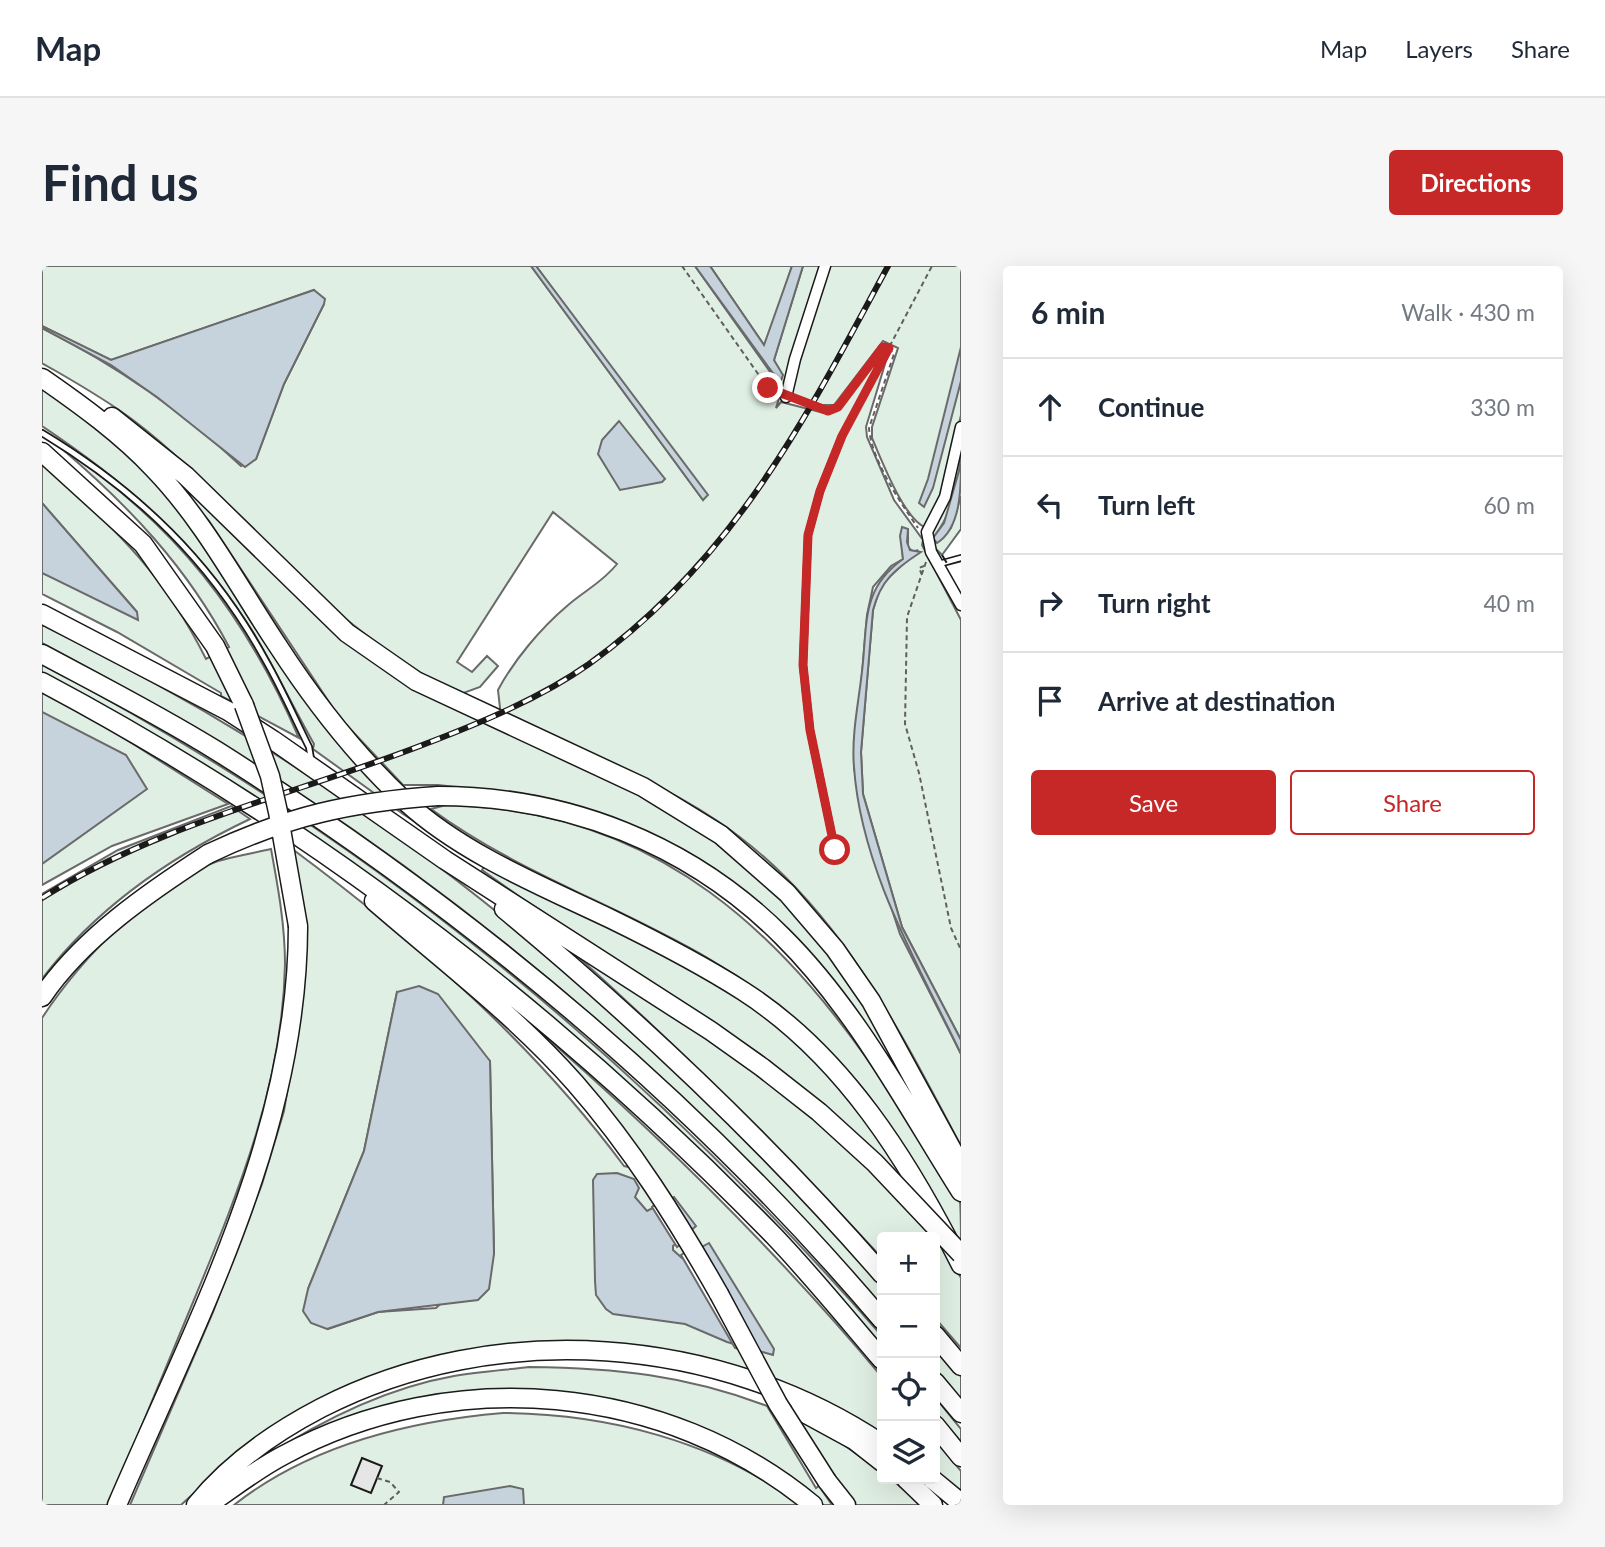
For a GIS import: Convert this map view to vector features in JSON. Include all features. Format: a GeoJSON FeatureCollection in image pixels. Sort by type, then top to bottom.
{"type":"FeatureCollection","features":[{"type":"Feature","properties":{"kind":"highway"},"geometry":{"type":"LineString","coordinates":[[42,376],[96,405],[186,476],[347,633],[416,681],[643,787],[721,835],[787,893],[835,949],[871,1001],[961,1166]]}},
{"type":"Feature","properties":{"kind":"highway"},"geometry":{"type":"LineString","coordinates":[[42,376],[82,405],[154,469],[213,543],[278,645],[341,736],[410,805],[462,842],[535,884],[680,954],[746,992],[818,1052],[857,1095],[900,1156],[961,1265]]}},
{"type":"Feature","properties":{"kind":"highway"},"geometry":{"type":"LineString","coordinates":[[42,452],[143,544],[215,646],[244,705],[278,812],[298,926],[298,982],[268,1136],[228,1250],[117,1505]]}},
{"type":"Feature","properties":{"kind":"highway"},"geometry":{"type":"LineString","coordinates":[[42,614],[228,711],[445,860],[711,1031],[819,1112],[866,1155],[961,1254]]}},
{"type":"Feature","properties":{"kind":"highway"},"geometry":{"type":"LineString","coordinates":[[42,654],[226,757],[329,824],[469,926],[553,994],[654,1085],[747,1175],[877,1315]]}},
{"type":"Feature","properties":{"kind":"highway"},"geometry":{"type":"LineString","coordinates":[[42,682],[92,709],[300,836],[381,893],[505,988],[637,1102],[776,1238],[880,1358]]}},
{"type":"Feature","properties":{"kind":"highway"},"geometry":{"type":"LineString","coordinates":[[42,997],[112,923],[149,891],[208,854],[260,829],[334,807],[438,796],[471,796],[538,804],[605,823],[667,851],[746,902],[783,937],[849,1017],[961,1192]]}},
{"type":"Feature","properties":{"kind":"highway"},"geometry":{"type":"LineString","coordinates":[[300,836],[540,1048],[618,1135],[689,1241],[778,1404],[838,1496]]}},
{"type":"Feature","properties":{"kind":"highway"},"geometry":{"type":"LineString","coordinates":[[445,860],[572,965],[684,1067],[771,1154],[877,1269]]}},
{"type":"Feature","properties":{"kind":"highway"},"geometry":{"type":"LineString","coordinates":[[940,1341],[961,1366]]}},
{"type":"Feature","properties":{"kind":"highway"},"geometry":{"type":"LineString","coordinates":[[196,1505],[218,1477],[256,1447],[342,1397],[398,1376],[460,1359],[559,1349],[622,1353],[690,1363],[743,1377],[816,1407],[877,1441]]}},
{"type":"Feature","properties":{"kind":"highway"},"geometry":{"type":"LineString","coordinates":[[690,1363],[795,1408],[853,1440],[877,1458]]}},
{"type":"Feature","properties":{"kind":"highway"},"geometry":{"type":"LineString","coordinates":[[940,1388],[961,1413]]}},
{"type":"Feature","properties":{"kind":"highway"},"geometry":{"type":"LineString","coordinates":[[208,1505],[284,1455],[355,1424],[441,1403],[503,1398],[555,1400],[662,1420],[713,1440],[758,1465],[813,1505]]}},
{"type":"Feature","properties":{"kind":"highway"},"geometry":{"type":"LineString","coordinates":[[940,1431],[961,1457]]}},
{"type":"Feature","properties":{"kind":"highway"},"geometry":{"type":"LineString","coordinates":[[911,1484],[933,1505]]}},
{"type":"Feature","properties":{"kind":"highway"},"geometry":{"type":"LineString","coordinates":[[938,1484],[961,1503]]}},
{"type":"Feature","properties":{"kind":"street"},"geometry":{"type":"LineString","coordinates":[[786,397],[795,359],[825,266]]}},
{"type":"Feature","properties":{"kind":"street"},"geometry":{"type":"LineString","coordinates":[[961,427],[945,497],[927,532],[930,552],[961,605]]}},
{"type":"Feature","properties":{"kind":"lane"},"geometry":{"type":"LineString","coordinates":[[42,433],[127,490],[172,533],[214,581],[271,670],[309,747],[312,767]]}},
{"type":"Feature","properties":{"kind":"lane"},"geometry":{"type":"LineString","coordinates":[[835,850],[810,730],[803,665],[808,535],[820,491],[842,436]]}},
{"type":"Feature","properties":{"kind":"lane"},"geometry":{"type":"LineString","coordinates":[[938,565],[961,558]]}},
{"type":"Feature","properties":{"kind":"path"},"geometry":{"type":"LineString","coordinates":[[682,266],[768,388],[786,397],[828,411],[838,407],[883,347],[889,348],[894,354],[869,428],[870,439],[904,508],[920,531],[927,532]]}},
{"type":"Feature","properties":{"kind":"path"},"geometry":{"type":"LineString","coordinates":[[842,436],[932,266]]}},
{"type":"Feature","properties":{"kind":"path"},"geometry":{"type":"LineString","coordinates":[[930,552],[907,617],[905,724],[921,782],[951,928],[961,950]]}},
{"type":"Feature","properties":{"kind":"path"},"geometry":{"type":"LineString","coordinates":[[377,1478],[390,1482],[399,1492],[384,1505]]}},
{"type":"Feature","properties":{"kind":"green space"},"geometry":{"type":"Polygon","coordinates":[[[42,266],[531,266],[703,500],[706,495],[536,266],[695,266],[778,383],[774,360],[803,266],[820,266],[776,408],[781,402],[824,413],[833,412],[881,353],[888,354],[866,427],[867,437],[894,500],[923,540],[922,545],[961,620],[961,1040],[902,927],[863,794],[861,752],[873,610],[881,585],[918,550],[913,552],[908,547],[908,529],[902,547],[903,559],[891,566],[873,587],[867,615],[854,768],[865,827],[900,934],[961,1054],[961,1146],[912,1055],[859,967],[795,887],[758,851],[716,820],[665,790],[501,717],[498,690],[520,656],[557,615],[617,564],[553,512],[457,662],[472,672],[487,656],[498,666],[480,687],[458,695],[366,635],[332,607],[292,572],[181,460],[133,420],[42,363],[42,328],[95,357],[171,407],[241,466],[256,459],[284,384],[324,304],[314,290],[111,360],[42,326],[42,266]]]}},
{"type":"Feature","properties":{"kind":"green space"},"geometry":{"type":"Polygon","coordinates":[[[710,266],[792,266],[767,344],[764,345],[710,266]]]}},
{"type":"Feature","properties":{"kind":"green space"},"geometry":{"type":"Polygon","coordinates":[[[828,266],[961,266],[961,415],[946,480],[927,528],[910,514],[902,502],[872,438],[872,427],[898,348],[883,341],[834,405],[822,405],[790,394],[828,266]]]}},
{"type":"Feature","properties":{"kind":"green space"},"geometry":{"type":"Polygon","coordinates":[[[42,386],[144,466],[412,809],[644,939],[763,1010],[853,1097],[937,1232],[877,1232],[877,1253],[728,1098],[566,946],[756,1068],[764,1057],[520,897],[482,870],[484,867],[403,814],[313,749],[314,744],[253,632],[209,571],[159,517],[103,470],[42,426],[42,386]]]}},
{"type":"Feature","properties":{"kind":"green space"},"geometry":{"type":"Polygon","coordinates":[[[961,440],[956,490],[942,525],[935,535],[937,542],[951,528],[961,496],[961,529],[942,555],[932,545],[931,533],[961,440]]]}},
{"type":"Feature","properties":{"kind":"green space"},"geometry":{"type":"Polygon","coordinates":[[[144,447],[359,647],[641,792],[727,846],[829,946],[931,1121],[872,1033],[811,958],[646,832],[604,815],[537,796],[438,785],[403,785],[339,717],[209,521],[144,447]]]}},
{"type":"Feature","properties":{"kind":"green space"},"geometry":{"type":"Polygon","coordinates":[[[61,448],[139,508],[172,540],[202,575],[255,651],[299,738],[221,696],[221,693],[117,632],[42,594],[42,573],[137,612],[42,503],[42,462],[134,552],[172,600],[206,659],[229,647],[195,590],[155,539],[110,492],[61,448]]]}},
{"type":"Feature","properties":{"kind":"green space"},"geometry":{"type":"Polygon","coordinates":[[[42,625],[187,702],[327,788],[461,884],[587,989],[737,1133],[877,1276],[877,1302],[750,1165],[680,1097],[534,967],[458,906],[379,848],[236,753],[42,643],[42,625]]]}},
{"type":"Feature","properties":{"kind":"green space"},"geometry":{"type":"Polygon","coordinates":[[[42,664],[162,731],[277,802],[387,879],[494,960],[596,1047],[694,1138],[790,1234],[877,1330],[877,1347],[830,1293],[469,953],[42,675],[42,664]]]}},
{"type":"Feature","properties":{"kind":"green space"},"geometry":{"type":"Polygon","coordinates":[[[42,692],[89,716],[228,804],[112,846],[42,885],[42,692]]]}},
{"type":"Feature","properties":{"kind":"green space"},"geometry":{"type":"Polygon","coordinates":[[[446,805],[522,812],[591,830],[653,857],[710,892],[762,936],[810,986],[855,1042],[939,1164],[960,1201],[961,1249],[911,1159],[877,1107],[842,1064],[802,1025],[757,990],[711,960],[641,922],[534,871],[465,832],[431,809],[446,805]]]}},
{"type":"Feature","properties":{"kind":"green space"},"geometry":{"type":"Polygon","coordinates":[[[231,806],[250,819],[191,850],[110,907],[63,953],[42,979],[42,894],[118,850],[231,806]]]}},
{"type":"Feature","properties":{"kind":"green space"},"geometry":{"type":"Polygon","coordinates":[[[291,848],[382,919],[470,995],[551,1077],[624,1166],[653,1172],[483,983],[589,1075],[691,1171],[789,1271],[877,1371],[877,1431],[811,1396],[677,1352],[624,1344],[525,1343],[455,1353],[233,1457],[181,1505],[130,1505],[213,1312],[262,1184],[284,1111],[296,1038],[291,848]],[[397,992],[364,1151],[308,1289],[328,1329],[378,1312],[436,1308],[494,1254],[490,1061],[397,992]]]}},
{"type":"Feature","properties":{"kind":"green space"},"geometry":{"type":"Polygon","coordinates":[[[271,849],[284,935],[282,1008],[268,1092],[243,1174],[109,1505],[42,1505],[42,1018],[76,972],[143,905],[193,872],[218,861],[271,849]]]}},
{"type":"Feature","properties":{"kind":"green space"},"geometry":{"type":"Polygon","coordinates":[[[940,1238],[961,1278],[961,1348],[940,1324],[940,1238]]]}},
{"type":"Feature","properties":{"kind":"green space"},"geometry":{"type":"Polygon","coordinates":[[[940,1347],[961,1372],[961,1401],[940,1375],[940,1347]]]}},
{"type":"Feature","properties":{"kind":"green space"},"geometry":{"type":"Polygon","coordinates":[[[529,1367],[650,1375],[708,1387],[767,1406],[816,1488],[819,1486],[832,1505],[821,1505],[645,1410],[464,1395],[262,1459],[330,1419],[403,1389],[454,1376],[529,1367]]]}},
{"type":"Feature","properties":{"kind":"green space"},"geometry":{"type":"Polygon","coordinates":[[[940,1403],[961,1429],[961,1450],[940,1423],[940,1403]]]}},
{"type":"Feature","properties":{"kind":"green space"},"geometry":{"type":"Polygon","coordinates":[[[503,1413],[582,1419],[659,1435],[732,1464],[800,1505],[234,1505],[295,1466],[362,1440],[432,1422],[503,1413]]]}},
{"type":"Feature","properties":{"kind":"green space"},"geometry":{"type":"Polygon","coordinates":[[[794,1416],[841,1443],[877,1468],[877,1484],[897,1484],[922,1505],[852,1505],[794,1416]]]}},
{"type":"Feature","properties":{"kind":"green space"},"geometry":{"type":"Polygon","coordinates":[[[940,1446],[961,1471],[961,1492],[940,1475],[940,1446]]]}},
{"type":"Feature","properties":{"kind":"shaded area"},"geometry":{"type":"Polygon","coordinates":[[[531,266],[536,266],[708,495],[703,500],[531,266]]]}},
{"type":"Feature","properties":{"kind":"shaded area"},"geometry":{"type":"Polygon","coordinates":[[[695,266],[710,266],[764,345],[792,266],[803,266],[774,360],[783,375],[780,383],[695,266]]]}},
{"type":"Feature","properties":{"kind":"shaded area"},"geometry":{"type":"Polygon","coordinates":[[[314,290],[325,299],[324,304],[284,384],[256,459],[245,467],[157,397],[111,365],[42,328],[111,360],[314,290]]]}},
{"type":"Feature","properties":{"kind":"shaded area"},"geometry":{"type":"Polygon","coordinates":[[[961,347],[961,381],[933,488],[924,507],[919,503],[928,479],[961,347]]]}},
{"type":"Feature","properties":{"kind":"shaded area"},"geometry":{"type":"Polygon","coordinates":[[[619,421],[665,479],[662,482],[620,490],[598,454],[602,440],[619,421]]]}},
{"type":"Feature","properties":{"kind":"shaded area"},"geometry":{"type":"Polygon","coordinates":[[[961,464],[960,496],[955,518],[951,528],[937,543],[933,538],[944,523],[961,464]]]}},
{"type":"Feature","properties":{"kind":"shaded area"},"geometry":{"type":"Polygon","coordinates":[[[42,503],[137,612],[138,620],[42,573],[42,503]]]}},
{"type":"Feature","properties":{"kind":"shaded area"},"geometry":{"type":"Polygon","coordinates":[[[902,527],[908,529],[907,542],[910,550],[921,552],[890,576],[880,591],[873,610],[861,752],[863,794],[902,927],[961,1040],[961,1054],[910,951],[880,879],[859,805],[854,767],[855,728],[867,617],[874,592],[890,570],[903,559],[900,536],[902,527]]]}},
{"type":"Feature","properties":{"kind":"shaded area"},"geometry":{"type":"Polygon","coordinates":[[[42,712],[126,755],[147,789],[42,864],[42,712]]]}},
{"type":"Feature","properties":{"kind":"shaded area"},"geometry":{"type":"Polygon","coordinates":[[[419,986],[438,994],[490,1061],[494,1254],[489,1289],[478,1300],[378,1312],[327,1329],[311,1323],[303,1311],[308,1289],[364,1151],[397,992],[419,986]]]}},
{"type":"Feature","properties":{"kind":"shaded area"},"geometry":{"type":"Polygon","coordinates":[[[617,1173],[634,1179],[639,1188],[635,1197],[647,1211],[674,1197],[696,1226],[673,1246],[673,1250],[682,1258],[709,1243],[774,1349],[773,1355],[727,1342],[685,1324],[613,1314],[606,1309],[596,1295],[593,1180],[597,1174],[617,1173]]]}},
{"type":"Feature","properties":{"kind":"shaded area"},"geometry":{"type":"Polygon","coordinates":[[[510,1486],[523,1489],[524,1505],[443,1505],[444,1497],[510,1486]]]}},
{"type":"Feature","properties":{"kind":"pier"},"geometry":{"type":"Polygon","coordinates":[[[669,1193],[694,1234],[677,1247],[652,1207],[669,1193]]]}},
{"type":"Feature","properties":{"kind":"pier"},"geometry":{"type":"Polygon","coordinates":[[[700,1243],[762,1357],[735,1348],[681,1255],[700,1243]]]}},
{"type":"Feature","properties":{"kind":"building"},"geometry":{"type":"Polygon","coordinates":[[[362,1458],[382,1466],[371,1493],[351,1485],[362,1458]]]}},
{"type":"Feature","properties":{"kind":"railway"},"geometry":{"type":"LineString","coordinates":[[42,898],[87,872],[181,829],[446,736],[531,699],[589,664],[640,623],[685,579],[726,532],[796,431],[888,266]]}},
{"type":"Feature","properties":{"kind":"fence"},"geometry":{"type":"LineString","coordinates":[[942,555],[948,565]]}},
{"type":"Feature","properties":{"kind":"route"},"geometry":{"type":"LineString","coordinates":[[768,388],[828,411],[838,407],[883,347],[889,348],[842,436],[820,491],[808,535],[803,665],[810,730],[835,850]]}}]}
